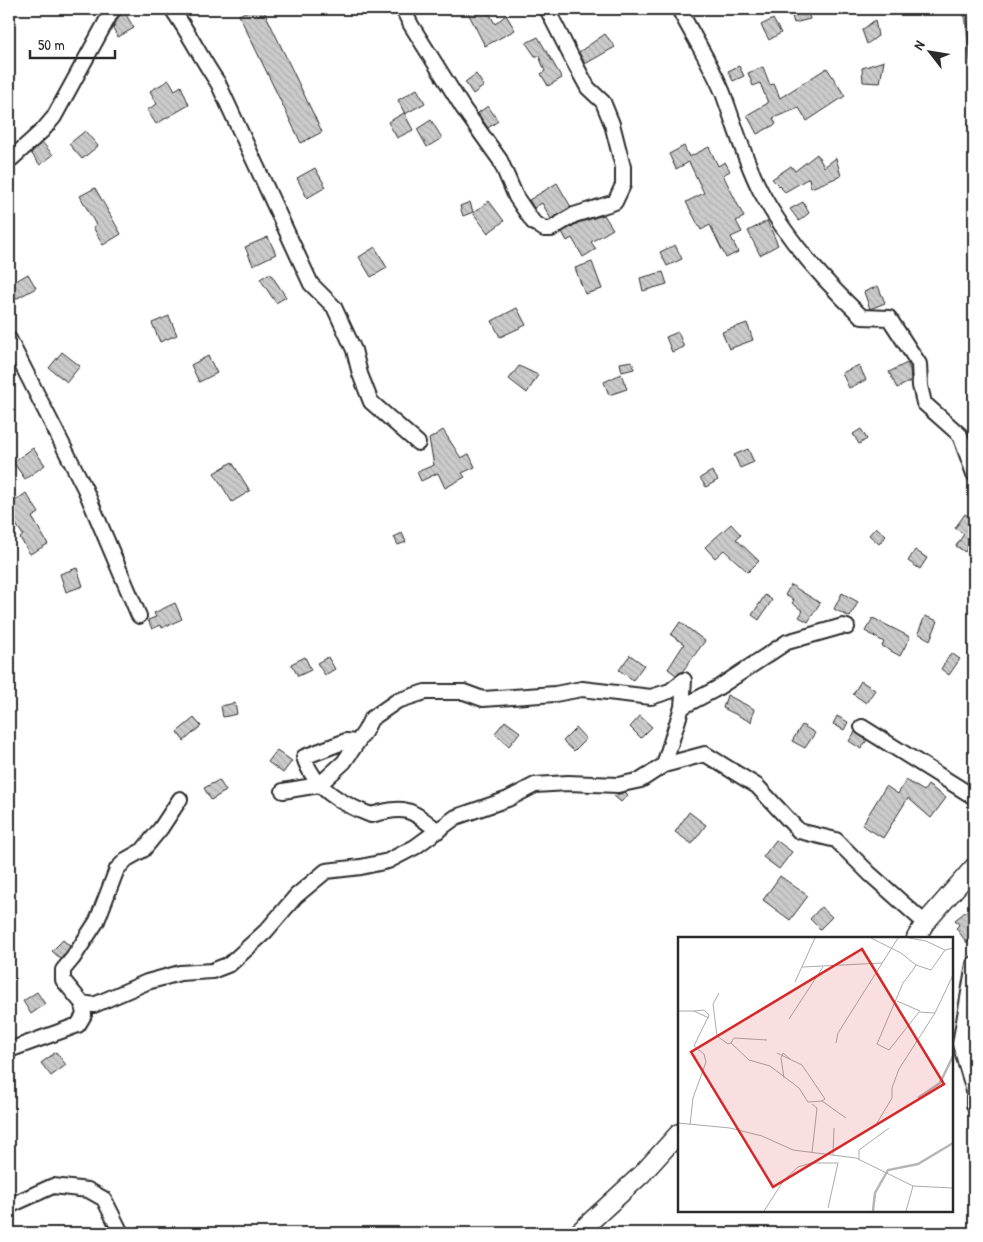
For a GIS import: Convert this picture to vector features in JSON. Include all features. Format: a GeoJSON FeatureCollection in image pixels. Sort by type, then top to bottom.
{"type":"FeatureCollection","features":[{"type":"Feature","properties":{"kind":"street"},"geometry":{"type":"LineString","coordinates":[[9,161],[43,130],[54,117],[113,9]]}},
{"type":"Feature","properties":{"kind":"street"},"geometry":{"type":"LineString","coordinates":[[172,9],[189,33],[199,55],[218,83],[311,284],[334,307],[354,350],[360,374],[371,402],[418,443]]}},
{"type":"Feature","properties":{"kind":"street"},"geometry":{"type":"LineString","coordinates":[[403,9],[411,26],[463,108],[500,160],[516,197],[534,222],[544,229],[551,229],[574,215],[615,202],[623,185],[623,167],[612,124],[603,102],[584,80],[547,9]]}},
{"type":"Feature","properties":{"kind":"street"},"geometry":{"type":"LineString","coordinates":[[679,9],[722,92],[742,150],[760,191],[798,248],[834,290],[862,317],[889,318],[919,364],[920,386],[924,403],[960,434],[974,474]]}},
{"type":"Feature","properties":{"kind":"street"},"geometry":{"type":"LineString","coordinates":[[9,339],[86,489],[139,616]]}},
{"type":"Feature","properties":{"kind":"street"},"geometry":{"type":"LineString","coordinates":[[682,707],[756,662],[771,655],[787,642],[843,626],[848,628]]}},
{"type":"Feature","properties":{"kind":"street"},"geometry":{"type":"LineString","coordinates":[[283,791],[318,785],[335,772],[371,719],[397,700],[425,692],[464,692],[483,698],[555,694],[582,689],[651,697],[670,691],[684,680],[682,707],[664,765]]}},
{"type":"Feature","properties":{"kind":"street"},"geometry":{"type":"LineString","coordinates":[[862,727],[974,797]]}},
{"type":"Feature","properties":{"kind":"street"},"geometry":{"type":"LineString","coordinates":[[357,742],[346,741],[304,757],[307,767],[318,785],[330,795],[371,815],[390,810],[412,811],[438,831]]}},
{"type":"Feature","properties":{"kind":"street"},"geometry":{"type":"LineString","coordinates":[[82,1003],[94,1005],[147,982],[180,973],[212,971],[230,964],[266,931],[296,896],[326,871],[361,867],[388,861],[415,847],[456,817],[508,799],[535,786],[568,783],[618,786],[641,780],[664,765],[705,754],[757,786],[799,831],[836,840],[925,923]]}},
{"type":"Feature","properties":{"kind":"street"},"geometry":{"type":"LineString","coordinates":[[9,1050],[78,1025],[84,1015],[82,1003],[63,980],[63,970],[97,921],[117,869],[127,859],[142,850],[161,828],[180,799]]}},
{"type":"Feature","properties":{"kind":"street"},"geometry":{"type":"LineString","coordinates":[[917,937],[925,923],[974,867]]}},
{"type":"Feature","properties":{"kind":"street"},"geometry":{"type":"LineString","coordinates":[[974,964],[960,1044],[974,1091],[974,1105]]}},
{"type":"Feature","properties":{"kind":"street"},"geometry":{"type":"LineString","coordinates":[[578,1233],[642,1174],[678,1135]]}},
{"type":"Feature","properties":{"kind":"street"},"geometry":{"type":"LineString","coordinates":[[9,1206],[53,1186],[88,1190],[104,1199],[121,1233]]}},
{"type":"Feature","properties":{"kind":"building"},"geometry":{"type":"Polygon","coordinates":[[[252,9],[263,9],[322,132],[301,143],[239,15],[252,9]]]}},
{"type":"Feature","properties":{"kind":"building"},"geometry":{"type":"Polygon","coordinates":[[[466,9],[487,9],[495,24],[506,15],[515,30],[485,46],[466,9]]]}},
{"type":"Feature","properties":{"kind":"building"},"geometry":{"type":"Polygon","coordinates":[[[790,9],[807,9],[810,19],[794,23],[790,9]]]}},
{"type":"Feature","properties":{"kind":"building"},"geometry":{"type":"Polygon","coordinates":[[[125,13],[134,28],[118,37],[113,28],[119,16],[125,13]]]}},
{"type":"Feature","properties":{"kind":"building"},"geometry":{"type":"Polygon","coordinates":[[[773,19],[781,33],[769,40],[761,25],[773,19]]]}},
{"type":"Feature","properties":{"kind":"building"},"geometry":{"type":"Polygon","coordinates":[[[875,20],[878,36],[867,44],[862,30],[875,20]]]}},
{"type":"Feature","properties":{"kind":"building"},"geometry":{"type":"Polygon","coordinates":[[[605,34],[615,47],[585,64],[579,52],[605,34]]]}},
{"type":"Feature","properties":{"kind":"building"},"geometry":{"type":"Polygon","coordinates":[[[538,37],[562,78],[548,86],[541,74],[545,71],[539,56],[535,56],[526,43],[538,37]]]}},
{"type":"Feature","properties":{"kind":"building"},"geometry":{"type":"Polygon","coordinates":[[[884,61],[880,83],[863,82],[862,68],[884,61]]]}},
{"type":"Feature","properties":{"kind":"building"},"geometry":{"type":"Polygon","coordinates":[[[739,66],[744,76],[733,81],[728,71],[739,66]]]}},
{"type":"Feature","properties":{"kind":"building"},"geometry":{"type":"Polygon","coordinates":[[[763,67],[770,85],[774,84],[780,98],[827,68],[845,96],[807,121],[799,108],[773,118],[776,124],[757,134],[747,115],[768,103],[760,83],[753,86],[748,73],[763,67]]]}},
{"type":"Feature","properties":{"kind":"building"},"geometry":{"type":"Polygon","coordinates":[[[476,74],[484,86],[473,94],[465,82],[476,74]]]}},
{"type":"Feature","properties":{"kind":"building"},"geometry":{"type":"Polygon","coordinates":[[[169,80],[175,90],[181,86],[189,105],[156,124],[147,110],[157,104],[150,91],[169,80]]]}},
{"type":"Feature","properties":{"kind":"building"},"geometry":{"type":"Polygon","coordinates":[[[417,89],[425,103],[405,114],[398,100],[417,89]]]}},
{"type":"Feature","properties":{"kind":"building"},"geometry":{"type":"Polygon","coordinates":[[[488,106],[498,121],[488,128],[478,113],[488,106]]]}},
{"type":"Feature","properties":{"kind":"building"},"geometry":{"type":"Polygon","coordinates":[[[404,113],[413,130],[397,138],[388,122],[404,113]]]}},
{"type":"Feature","properties":{"kind":"building"},"geometry":{"type":"Polygon","coordinates":[[[431,120],[442,138],[427,147],[417,129],[431,120]]]}},
{"type":"Feature","properties":{"kind":"building"},"geometry":{"type":"Polygon","coordinates":[[[85,131],[98,146],[82,159],[69,144],[85,131]]]}},
{"type":"Feature","properties":{"kind":"building"},"geometry":{"type":"Polygon","coordinates":[[[42,142],[53,155],[40,165],[31,153],[42,142]]]}},
{"type":"Feature","properties":{"kind":"building"},"geometry":{"type":"Polygon","coordinates":[[[684,146],[689,157],[709,147],[718,166],[725,162],[730,171],[723,175],[744,217],[736,221],[742,232],[731,237],[738,252],[726,258],[710,225],[701,230],[686,202],[704,193],[689,162],[676,169],[669,154],[684,146]]]}},
{"type":"Feature","properties":{"kind":"building"},"geometry":{"type":"Polygon","coordinates":[[[817,154],[824,167],[836,158],[841,176],[811,188],[809,178],[785,192],[772,179],[791,166],[795,171],[817,154]]]}},
{"type":"Feature","properties":{"kind":"building"},"geometry":{"type":"Polygon","coordinates":[[[315,168],[326,187],[307,198],[297,178],[315,168]]]}},
{"type":"Feature","properties":{"kind":"building"},"geometry":{"type":"Polygon","coordinates":[[[557,183],[571,207],[551,219],[542,203],[534,208],[529,200],[557,183]]]}},
{"type":"Feature","properties":{"kind":"building"},"geometry":{"type":"Polygon","coordinates":[[[95,188],[121,234],[103,245],[93,227],[96,225],[80,196],[95,188]]]}},
{"type":"Feature","properties":{"kind":"building"},"geometry":{"type":"Polygon","coordinates":[[[489,201],[504,221],[488,233],[473,213],[489,201]]]}},
{"type":"Feature","properties":{"kind":"building"},"geometry":{"type":"Polygon","coordinates":[[[470,202],[473,212],[463,216],[460,206],[470,202]]]}},
{"type":"Feature","properties":{"kind":"building"},"geometry":{"type":"Polygon","coordinates":[[[803,202],[809,213],[799,221],[790,209],[803,202]]]}},
{"type":"Feature","properties":{"kind":"building"},"geometry":{"type":"Polygon","coordinates":[[[604,215],[613,229],[591,242],[596,249],[583,257],[572,238],[567,241],[562,232],[578,223],[604,215]]]}},
{"type":"Feature","properties":{"kind":"building"},"geometry":{"type":"Polygon","coordinates":[[[767,221],[778,245],[760,255],[748,231],[767,221]]]}},
{"type":"Feature","properties":{"kind":"building"},"geometry":{"type":"Polygon","coordinates":[[[268,237],[276,254],[253,265],[245,247],[268,237]]]}},
{"type":"Feature","properties":{"kind":"building"},"geometry":{"type":"Polygon","coordinates":[[[675,245],[682,259],[667,266],[660,252],[675,245]]]}},
{"type":"Feature","properties":{"kind":"building"},"geometry":{"type":"Polygon","coordinates":[[[375,247],[387,268],[371,277],[359,257],[375,247]]]}},
{"type":"Feature","properties":{"kind":"building"},"geometry":{"type":"Polygon","coordinates":[[[592,262],[602,289],[585,294],[575,268],[592,262]]]}},
{"type":"Feature","properties":{"kind":"building"},"geometry":{"type":"Polygon","coordinates":[[[663,272],[667,284],[643,291],[640,278],[663,272]]]}},
{"type":"Feature","properties":{"kind":"building"},"geometry":{"type":"Polygon","coordinates":[[[270,273],[286,297],[276,303],[260,279],[270,273]]]}},
{"type":"Feature","properties":{"kind":"building"},"geometry":{"type":"Polygon","coordinates":[[[28,274],[36,288],[12,301],[9,296],[9,285],[28,274]]]}},
{"type":"Feature","properties":{"kind":"building"},"geometry":{"type":"Polygon","coordinates":[[[878,286],[885,303],[870,309],[864,292],[878,286]]]}},
{"type":"Feature","properties":{"kind":"building"},"geometry":{"type":"Polygon","coordinates":[[[517,308],[526,325],[500,337],[492,321],[517,308]]]}},
{"type":"Feature","properties":{"kind":"building"},"geometry":{"type":"Polygon","coordinates":[[[169,316],[177,335],[160,342],[152,323],[169,316]]]}},
{"type":"Feature","properties":{"kind":"building"},"geometry":{"type":"Polygon","coordinates":[[[747,323],[753,340],[729,349],[722,332],[747,323]]]}},
{"type":"Feature","properties":{"kind":"building"},"geometry":{"type":"Polygon","coordinates":[[[678,332],[684,347],[672,352],[666,337],[678,332]]]}},
{"type":"Feature","properties":{"kind":"building"},"geometry":{"type":"Polygon","coordinates":[[[62,352],[80,366],[67,382],[49,368],[62,352]]]}},
{"type":"Feature","properties":{"kind":"building"},"geometry":{"type":"Polygon","coordinates":[[[208,356],[217,373],[199,382],[191,365],[208,356]]]}},
{"type":"Feature","properties":{"kind":"building"},"geometry":{"type":"Polygon","coordinates":[[[632,361],[634,369],[622,372],[620,363],[632,361]]]}},
{"type":"Feature","properties":{"kind":"building"},"geometry":{"type":"Polygon","coordinates":[[[907,363],[910,369],[911,381],[897,388],[889,372],[907,363]]]}},
{"type":"Feature","properties":{"kind":"building"},"geometry":{"type":"Polygon","coordinates":[[[859,365],[866,380],[849,388],[842,373],[859,365]]]}},
{"type":"Feature","properties":{"kind":"building"},"geometry":{"type":"Polygon","coordinates":[[[519,366],[538,375],[527,393],[509,379],[519,366]]]}},
{"type":"Feature","properties":{"kind":"building"},"geometry":{"type":"Polygon","coordinates":[[[621,374],[627,389],[609,395],[604,382],[621,374]]]}},
{"type":"Feature","properties":{"kind":"building"},"geometry":{"type":"Polygon","coordinates":[[[861,429],[867,439],[859,444],[853,434],[861,429]]]}},
{"type":"Feature","properties":{"kind":"building"},"geometry":{"type":"Polygon","coordinates":[[[443,430],[461,458],[469,454],[475,467],[462,473],[465,477],[445,488],[438,473],[421,481],[417,472],[434,465],[429,439],[443,430]]]}},
{"type":"Feature","properties":{"kind":"building"},"geometry":{"type":"Polygon","coordinates":[[[33,448],[45,465],[25,479],[13,462],[33,448]]]}},
{"type":"Feature","properties":{"kind":"building"},"geometry":{"type":"Polygon","coordinates":[[[748,449],[754,462],[740,468],[734,455],[748,449]]]}},
{"type":"Feature","properties":{"kind":"building"},"geometry":{"type":"Polygon","coordinates":[[[232,462],[250,491],[232,502],[214,473],[232,462]]]}},
{"type":"Feature","properties":{"kind":"building"},"geometry":{"type":"Polygon","coordinates":[[[712,471],[718,480],[706,487],[700,478],[712,471]]]}},
{"type":"Feature","properties":{"kind":"building"},"geometry":{"type":"Polygon","coordinates":[[[26,493],[39,513],[32,517],[48,544],[30,554],[20,538],[23,535],[9,514],[9,505],[26,493]]]}},
{"type":"Feature","properties":{"kind":"building"},"geometry":{"type":"Polygon","coordinates":[[[965,514],[974,520],[974,535],[965,552],[956,546],[964,534],[955,528],[965,514]]]}},
{"type":"Feature","properties":{"kind":"building"},"geometry":{"type":"Polygon","coordinates":[[[731,524],[741,535],[736,539],[759,561],[748,572],[724,550],[715,558],[705,547],[731,524]]]}},
{"type":"Feature","properties":{"kind":"building"},"geometry":{"type":"Polygon","coordinates":[[[876,527],[886,536],[879,544],[869,535],[876,527]]]}},
{"type":"Feature","properties":{"kind":"building"},"geometry":{"type":"Polygon","coordinates":[[[402,533],[406,542],[398,545],[394,537],[402,533]]]}},
{"type":"Feature","properties":{"kind":"building"},"geometry":{"type":"Polygon","coordinates":[[[915,550],[927,558],[920,569],[908,561],[915,550]]]}},
{"type":"Feature","properties":{"kind":"building"},"geometry":{"type":"Polygon","coordinates":[[[77,568],[83,586],[66,592],[60,574],[77,568]]]}},
{"type":"Feature","properties":{"kind":"building"},"geometry":{"type":"Polygon","coordinates":[[[791,585],[820,603],[808,622],[799,617],[803,611],[792,603],[794,600],[785,595],[791,585]]]}},
{"type":"Feature","properties":{"kind":"building"},"geometry":{"type":"Polygon","coordinates":[[[842,593],[858,602],[850,617],[834,609],[842,593]]]}},
{"type":"Feature","properties":{"kind":"building"},"geometry":{"type":"Polygon","coordinates":[[[765,595],[772,600],[759,620],[752,615],[765,595]]]}},
{"type":"Feature","properties":{"kind":"building"},"geometry":{"type":"Polygon","coordinates":[[[175,603],[182,619],[162,628],[161,625],[152,629],[148,620],[156,617],[154,613],[175,603]]]}},
{"type":"Feature","properties":{"kind":"building"},"geometry":{"type":"Polygon","coordinates":[[[925,616],[938,621],[930,640],[918,633],[925,616]]]}},
{"type":"Feature","properties":{"kind":"building"},"geometry":{"type":"Polygon","coordinates":[[[873,618],[910,637],[900,656],[882,646],[884,642],[865,631],[873,618]]]}},
{"type":"Feature","properties":{"kind":"building"},"geometry":{"type":"Polygon","coordinates":[[[680,622],[705,641],[682,672],[676,675],[668,669],[684,644],[671,635],[680,622]]]}},
{"type":"Feature","properties":{"kind":"building"},"geometry":{"type":"Polygon","coordinates":[[[951,653],[960,659],[949,675],[941,669],[951,653]]]}},
{"type":"Feature","properties":{"kind":"building"},"geometry":{"type":"Polygon","coordinates":[[[630,655],[644,665],[633,680],[619,670],[630,655]]]}},
{"type":"Feature","properties":{"kind":"building"},"geometry":{"type":"Polygon","coordinates":[[[305,657],[311,670],[298,676],[291,664],[305,657]]]}},
{"type":"Feature","properties":{"kind":"building"},"geometry":{"type":"Polygon","coordinates":[[[328,657],[335,669],[325,675],[317,663],[328,657]]]}},
{"type":"Feature","properties":{"kind":"building"},"geometry":{"type":"Polygon","coordinates":[[[861,681],[875,690],[866,703],[853,694],[861,681]]]}},
{"type":"Feature","properties":{"kind":"building"},"geometry":{"type":"Polygon","coordinates":[[[727,695],[754,709],[751,722],[723,708],[727,695]]]}},
{"type":"Feature","properties":{"kind":"building"},"geometry":{"type":"Polygon","coordinates":[[[235,703],[237,714],[223,717],[221,706],[235,703]]]}},
{"type":"Feature","properties":{"kind":"building"},"geometry":{"type":"Polygon","coordinates":[[[640,716],[652,727],[641,738],[630,727],[640,716]]]}},
{"type":"Feature","properties":{"kind":"building"},"geometry":{"type":"Polygon","coordinates":[[[837,716],[848,722],[844,730],[833,724],[837,716]]]}},
{"type":"Feature","properties":{"kind":"building"},"geometry":{"type":"Polygon","coordinates":[[[194,718],[201,726],[184,741],[177,732],[194,718]]]}},
{"type":"Feature","properties":{"kind":"building"},"geometry":{"type":"Polygon","coordinates":[[[505,721],[520,732],[509,746],[495,733],[505,721]]]}},
{"type":"Feature","properties":{"kind":"building"},"geometry":{"type":"Polygon","coordinates":[[[802,725],[815,733],[805,748],[792,741],[802,725]]]}},
{"type":"Feature","properties":{"kind":"building"},"geometry":{"type":"Polygon","coordinates":[[[576,728],[586,739],[574,751],[563,741],[576,728]]]}},
{"type":"Feature","properties":{"kind":"building"},"geometry":{"type":"Polygon","coordinates":[[[855,732],[867,740],[861,749],[849,741],[855,732]]]}},
{"type":"Feature","properties":{"kind":"building"},"geometry":{"type":"Polygon","coordinates":[[[277,750],[292,761],[283,773],[268,762],[277,750]]]}},
{"type":"Feature","properties":{"kind":"building"},"geometry":{"type":"Polygon","coordinates":[[[219,780],[226,791],[211,800],[204,788],[219,780]]]}},
{"type":"Feature","properties":{"kind":"building"},"geometry":{"type":"Polygon","coordinates":[[[906,780],[924,791],[928,785],[946,798],[931,818],[908,798],[883,838],[862,825],[886,786],[898,794],[906,780]]]}},
{"type":"Feature","properties":{"kind":"building"},"geometry":{"type":"Polygon","coordinates":[[[625,792],[628,795],[621,802],[614,796],[625,792]]]}},
{"type":"Feature","properties":{"kind":"building"},"geometry":{"type":"Polygon","coordinates":[[[689,812],[706,825],[692,844],[675,832],[689,812]]]}},
{"type":"Feature","properties":{"kind":"building"},"geometry":{"type":"Polygon","coordinates":[[[776,840],[792,852],[779,869],[763,857],[776,840]]]}},
{"type":"Feature","properties":{"kind":"building"},"geometry":{"type":"Polygon","coordinates":[[[780,876],[808,896],[790,920],[763,900],[780,876]]]}},
{"type":"Feature","properties":{"kind":"building"},"geometry":{"type":"Polygon","coordinates":[[[821,907],[832,917],[820,929],[810,919],[821,907]]]}},
{"type":"Feature","properties":{"kind":"building"},"geometry":{"type":"Polygon","coordinates":[[[969,909],[974,914],[974,937],[967,943],[956,928],[959,925],[955,920],[969,909]]]}},
{"type":"Feature","properties":{"kind":"building"},"geometry":{"type":"Polygon","coordinates":[[[63,940],[70,946],[61,959],[52,951],[63,940]]]}},
{"type":"Feature","properties":{"kind":"building"},"geometry":{"type":"Polygon","coordinates":[[[37,992],[45,1004],[31,1014],[23,1001],[37,992]]]}},
{"type":"Feature","properties":{"kind":"building"},"geometry":{"type":"Polygon","coordinates":[[[56,1052],[66,1065],[51,1076],[41,1063],[56,1052]]]}},
{"type":"Feature","properties":{"kind":"waterway"},"geometry":{"type":"LineString","coordinates":[[960,9],[966,17],[974,87]]}}]}
